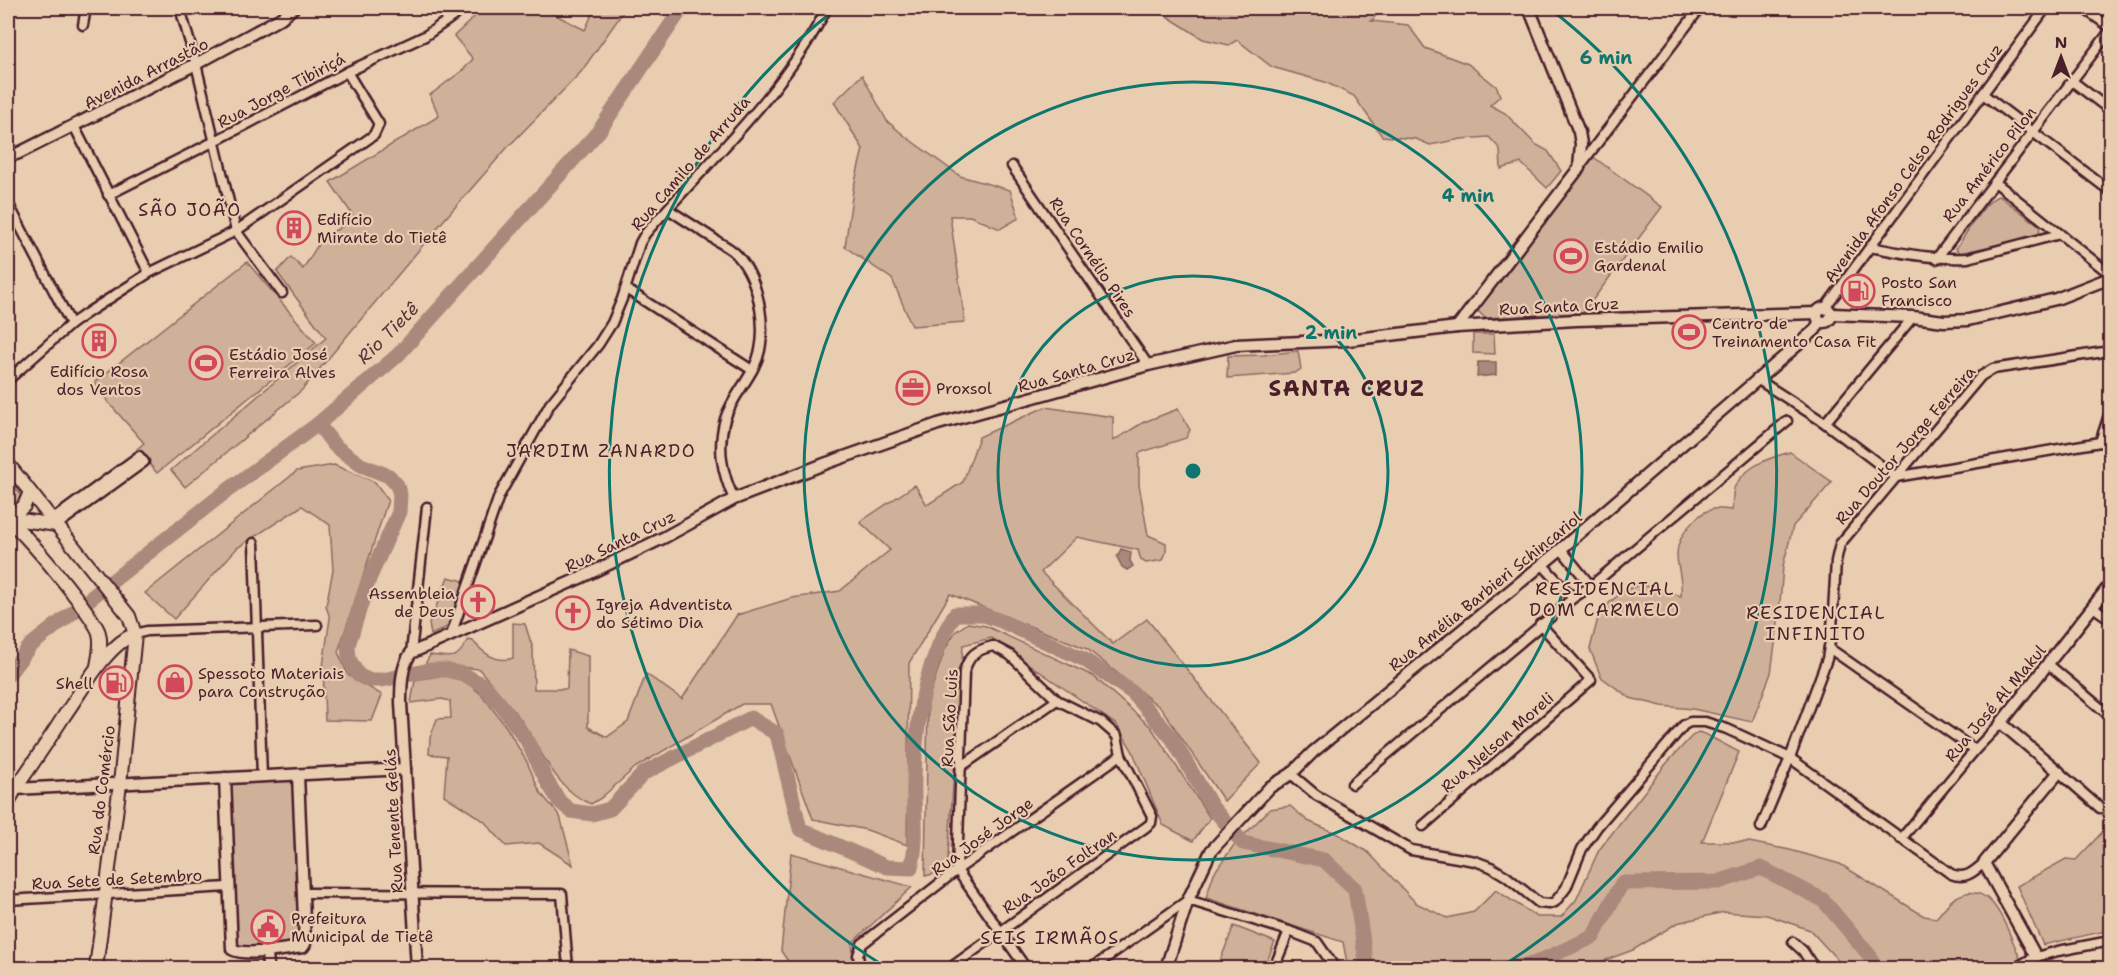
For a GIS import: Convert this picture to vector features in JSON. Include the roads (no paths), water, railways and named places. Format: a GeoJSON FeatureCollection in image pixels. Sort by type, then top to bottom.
{"type":"FeatureCollection","features":[{"type":"Feature","properties":{"kind":"main road","name":"Rua do Comércio"},"geometry":{"type":"LineString","coordinates":[[8,464],[129,616],[135,634],[120,784],[96,969]]}},
{"type":"Feature","properties":{"kind":"main road"},"geometry":{"type":"LineString","coordinates":[[8,520],[24,506],[30,492]]}},
{"type":"Feature","properties":{"kind":"main road"},"geometry":{"type":"LineString","coordinates":[[8,520],[55,522]]}},
{"type":"Feature","properties":{"kind":"main road"},"geometry":{"type":"LineString","coordinates":[[8,520],[29,539],[93,621],[100,640],[96,670]]}},
{"type":"Feature","properties":{"kind":"main road"},"geometry":{"type":"LineString","coordinates":[[8,804],[15,789],[96,670],[119,643],[135,634]]}},
{"type":"Feature","properties":{"kind":"main road"},"geometry":{"type":"LineString","coordinates":[[119,643],[129,645],[134,652]]}},
{"type":"Feature","properties":{"kind":"street"},"geometry":{"type":"LineString","coordinates":[[82,25],[86,8]]}},
{"type":"Feature","properties":{"kind":"street"},"geometry":{"type":"LineString","coordinates":[[180,8],[196,64],[236,231],[282,293]]}},
{"type":"Feature","properties":{"kind":"street","name":"Avenida Arrastão"},"geometry":{"type":"LineString","coordinates":[[8,157],[196,64],[281,18],[293,8]]}},
{"type":"Feature","properties":{"kind":"street","name":"Rua Jorge Tibiriçá"},"geometry":{"type":"LineString","coordinates":[[108,195],[347,72],[425,36],[465,8]]}},
{"type":"Feature","properties":{"kind":"street","name":"Rua Camilo de Arruda"},"geometry":{"type":"LineString","coordinates":[[451,635],[498,496],[550,404],[598,345],[612,323],[645,234],[727,146],[769,95],[813,33],[827,8]]}},
{"type":"Feature","properties":{"kind":"street"},"geometry":{"type":"LineString","coordinates":[[1529,8],[1579,132],[1581,144],[1579,168]]}},
{"type":"Feature","properties":{"kind":"street"},"geometry":{"type":"LineString","coordinates":[[1456,327],[1700,8]]}},
{"type":"Feature","properties":{"kind":"street","name":"Avenida Afonso Celso Rodrigues Cruz"},"geometry":{"type":"LineString","coordinates":[[1824,314],[1870,247],[2046,8]]}},
{"type":"Feature","properties":{"kind":"street"},"geometry":{"type":"LineString","coordinates":[[2083,8],[2110,29]]}},
{"type":"Feature","properties":{"kind":"street","name":"Rua Américo Pilon"},"geometry":{"type":"LineString","coordinates":[[1936,258],[2110,29]]}},
{"type":"Feature","properties":{"kind":"street"},"geometry":{"type":"LineString","coordinates":[[8,380],[71,324],[149,273],[236,231],[374,135],[379,124],[347,72]]}},
{"type":"Feature","properties":{"kind":"street"},"geometry":{"type":"LineString","coordinates":[[2072,81],[2110,110]]}},
{"type":"Feature","properties":{"kind":"street"},"geometry":{"type":"LineString","coordinates":[[1983,94],[2110,191]]}},
{"type":"Feature","properties":{"kind":"street"},"geometry":{"type":"LineString","coordinates":[[74,126],[149,273]]}},
{"type":"Feature","properties":{"kind":"street","name":"Rua Cornélio Pires"},"geometry":{"type":"LineString","coordinates":[[1012,166],[1148,365]]}},
{"type":"Feature","properties":{"kind":"street"},"geometry":{"type":"LineString","coordinates":[[1995,182],[2044,219],[2110,276]]}},
{"type":"Feature","properties":{"kind":"street"},"geometry":{"type":"LineString","coordinates":[[8,203],[71,324]]}},
{"type":"Feature","properties":{"kind":"street"},"geometry":{"type":"LineString","coordinates":[[668,209],[735,253],[750,274],[756,293],[762,328],[760,350],[752,370],[731,404],[725,418],[722,437],[721,459],[725,479],[734,499]]}},
{"type":"Feature","properties":{"kind":"street"},"geometry":{"type":"LineString","coordinates":[[1870,247],[1936,258],[1968,258],[2060,234]]}},
{"type":"Feature","properties":{"kind":"street","name":"Rua Santa Cruz"},"geometry":{"type":"LineString","coordinates":[[411,653],[580,578],[665,537],[734,499],[897,437],[1148,365],[1236,345],[1348,340],[1456,327],[1587,319],[1824,314],[1944,321],[1968,320],[2056,299],[2110,276]]}},
{"type":"Feature","properties":{"kind":"street"},"geometry":{"type":"LineString","coordinates":[[626,289],[752,370]]}},
{"type":"Feature","properties":{"kind":"street","name":"Rua Amélia Barbieri Schincariol"},"geometry":{"type":"LineString","coordinates":[[1166,969],[1188,900],[1211,850],[1270,787],[1291,774],[1313,752],[1561,549],[1815,330],[1824,314]]}},
{"type":"Feature","properties":{"kind":"street"},"geometry":{"type":"LineString","coordinates":[[1825,423],[1913,318]]}},
{"type":"Feature","properties":{"kind":"street","name":"Rua Doutor Jorge Ferreira"},"geometry":{"type":"LineString","coordinates":[[1761,827],[1827,659],[1832,629],[1836,561],[1840,544],[1981,376],[1992,369],[2110,351]]}},
{"type":"Feature","properties":{"kind":"street"},"geometry":{"type":"LineString","coordinates":[[1757,380],[1825,423],[1896,477],[2100,442],[2110,443]]}},
{"type":"Feature","properties":{"kind":"street"},"geometry":{"type":"LineString","coordinates":[[2100,442],[2110,412]]}},
{"type":"Feature","properties":{"kind":"street"},"geometry":{"type":"LineString","coordinates":[[1352,784],[1540,624],[1591,586],[1787,421]]}},
{"type":"Feature","properties":{"kind":"street"},"geometry":{"type":"LineString","coordinates":[[140,456],[144,462],[55,522],[140,456]]}},
{"type":"Feature","properties":{"kind":"street"},"geometry":{"type":"LineString","coordinates":[[411,653],[427,507]]}},
{"type":"Feature","properties":{"kind":"street"},"geometry":{"type":"LineString","coordinates":[[254,543],[262,777]]}},
{"type":"Feature","properties":{"kind":"street"},"geometry":{"type":"LineString","coordinates":[[1561,549],[1591,586]]}},
{"type":"Feature","properties":{"kind":"street"},"geometry":{"type":"LineString","coordinates":[[1542,564],[1573,598]]}},
{"type":"Feature","properties":{"kind":"street","name":"Rua José Al Makul"},"geometry":{"type":"LineString","coordinates":[[1901,839],[2001,723],[2110,585]]}},
{"type":"Feature","properties":{"kind":"street"},"geometry":{"type":"LineString","coordinates":[[2093,606],[2110,619]]}},
{"type":"Feature","properties":{"kind":"street","name":"Rua Nelson Moreli"},"geometry":{"type":"LineString","coordinates":[[1423,826],[1591,680],[1540,624]]}},
{"type":"Feature","properties":{"kind":"street"},"geometry":{"type":"LineString","coordinates":[[135,634],[147,631],[318,625]]}},
{"type":"Feature","properties":{"kind":"street","name":"Rua São Luis"},"geometry":{"type":"LineString","coordinates":[[957,870],[964,672],[974,652],[993,646],[1010,655],[1056,700],[1101,722],[1117,736],[1121,755],[1152,816]]}},
{"type":"Feature","properties":{"kind":"street"},"geometry":{"type":"LineString","coordinates":[[1829,648],[1976,750]]}},
{"type":"Feature","properties":{"kind":"street","name":"Rua Tenente Gelás"},"geometry":{"type":"LineString","coordinates":[[411,653],[407,658],[401,686],[417,969]]}},
{"type":"Feature","properties":{"kind":"street"},"geometry":{"type":"LineString","coordinates":[[2048,664],[2110,716]]}},
{"type":"Feature","properties":{"kind":"street"},"geometry":{"type":"LineString","coordinates":[[962,766],[1056,700]]}},
{"type":"Feature","properties":{"kind":"street"},"geometry":{"type":"LineString","coordinates":[[1291,774],[1316,795],[1411,850],[1475,861],[1491,867],[1539,903],[1549,904],[1555,902],[1566,888],[1582,849],[1597,827],[1684,725],[1690,722],[1705,722],[1727,729],[1790,758],[1901,839],[1951,874],[1959,877],[1966,877],[1984,862],[2059,772]]}},
{"type":"Feature","properties":{"kind":"street"},"geometry":{"type":"LineString","coordinates":[[2001,723],[2100,808]]}},
{"type":"Feature","properties":{"kind":"street","name":"Rua José Jorge"},"geometry":{"type":"LineString","coordinates":[[860,969],[858,955],[862,944],[957,870],[1121,755]]}},
{"type":"Feature","properties":{"kind":"street"},"geometry":{"type":"LineString","coordinates":[[15,789],[405,769]]}},
{"type":"Feature","properties":{"kind":"street"},"geometry":{"type":"LineString","coordinates":[[225,778],[232,949],[237,952],[267,951],[303,947],[305,944],[298,775]]}},
{"type":"Feature","properties":{"kind":"street","name":"Rua João Foltran"},"geometry":{"type":"LineString","coordinates":[[950,969],[1146,827],[1151,823],[1152,816]]}},
{"type":"Feature","properties":{"kind":"street"},"geometry":{"type":"LineString","coordinates":[[1984,862],[2036,957]]}},
{"type":"Feature","properties":{"kind":"street"},"geometry":{"type":"LineString","coordinates":[[957,870],[1026,969]]}},
{"type":"Feature","properties":{"kind":"street","name":"Rua Sete de Setembro"},"geometry":{"type":"LineString","coordinates":[[8,900],[228,887]]}},
{"type":"Feature","properties":{"kind":"street"},"geometry":{"type":"LineString","coordinates":[[304,893],[562,894],[568,969]]}},
{"type":"Feature","properties":{"kind":"street"},"geometry":{"type":"LineString","coordinates":[[1092,969],[1188,900],[1317,942],[1335,969]]}},
{"type":"Feature","properties":{"kind":"street"},"geometry":{"type":"LineString","coordinates":[[1274,969],[1289,931]]}},
{"type":"Feature","properties":{"kind":"street"},"geometry":{"type":"LineString","coordinates":[[2018,969],[2036,957],[2110,941]]}},
{"type":"Feature","properties":{"kind":"street"},"geometry":{"type":"LineString","coordinates":[[1793,942],[1803,951],[1814,969]]}},
{"type":"Feature","properties":{"kind":"street"},"geometry":{"type":"LineString","coordinates":[[267,951],[268,969]]}},
{"type":"Feature","properties":{"kind":"waterway","name":"Rio Tietê"},"geometry":{"type":"LineString","coordinates":[[8,675],[30,646],[224,493],[318,424],[398,355],[599,131],[682,8]]}},
{"type":"Feature","properties":{"kind":"waterway"},"geometry":{"type":"LineString","coordinates":[[318,424],[335,446],[361,465],[389,476],[397,485],[400,494],[399,512],[369,579],[348,645],[349,659],[358,675],[368,680],[382,680],[430,670],[446,670],[463,674],[483,685],[526,739],[548,783],[560,802],[571,811],[592,814],[610,809],[644,773],[751,718],[777,734],[800,829],[887,867],[911,868],[915,835],[916,737],[923,694],[936,653],[955,614],[981,614],[1085,660],[1133,693],[1172,738],[1212,807],[1243,843],[1324,860],[1355,889],[1367,968]]}},
{"type":"Feature","properties":{"kind":"waterway"},"geometry":{"type":"LineString","coordinates":[[1509,968],[1533,964],[1593,937],[1622,883],[1718,882],[1761,868],[1823,900],[1870,956],[1874,968]]}},
{"type":"Feature","properties":{"kind":"place","name":"Edifício Mirante do Tietê"},"geometry":{"type":"Point","coordinates":[294,228]}},
{"type":"Feature","properties":{"kind":"place","name":"Estádio Emilio Gardenal"},"geometry":{"type":"Point","coordinates":[1571,256]}},
{"type":"Feature","properties":{"kind":"place","name":"Posto San Francisco"},"geometry":{"type":"Point","coordinates":[1858,291]}},
{"type":"Feature","properties":{"kind":"place","name":"Centro de Treinamento Casa Fit"},"geometry":{"type":"Point","coordinates":[1689,332]}},
{"type":"Feature","properties":{"kind":"place","name":"Edifício Rosa dos Ventos"},"geometry":{"type":"Point","coordinates":[99,341]}},
{"type":"Feature","properties":{"kind":"place","name":"Estádio José Ferreira Alves"},"geometry":{"type":"Point","coordinates":[206,363]}},
{"type":"Feature","properties":{"kind":"place","name":"Proxsol"},"geometry":{"type":"Point","coordinates":[913,388]}},
{"type":"Feature","properties":{"kind":"place","name":"Assembleia de Deus"},"geometry":{"type":"Point","coordinates":[478,602]}},
{"type":"Feature","properties":{"kind":"place","name":"Igreja Adventista do Sétimo Dia"},"geometry":{"type":"Point","coordinates":[573,613]}},
{"type":"Feature","properties":{"kind":"place","name":"Spessoto Materiais para Construção"},"geometry":{"type":"Point","coordinates":[175,682]}},
{"type":"Feature","properties":{"kind":"place","name":"Shell"},"geometry":{"type":"Point","coordinates":[116,683]}},
{"type":"Feature","properties":{"kind":"place","name":"Prefeitura Municipal de Tietê"},"geometry":{"type":"Point","coordinates":[268,927]}},
{"type":"Feature","properties":{"kind":"district","name":"SÃO JOÃO"},"geometry":{"type":"Point","coordinates":[190,210]}},
{"type":"Feature","properties":{"kind":"district","name":"SANTA CRUZ"},"geometry":{"type":"Point","coordinates":[1347,388]}},
{"type":"Feature","properties":{"kind":"district","name":"JARDIM ZANARDO"},"geometry":{"type":"Point","coordinates":[601,451]}},
{"type":"Feature","properties":{"kind":"district","name":"RESIDENCIAL DOM CARMELO"},"geometry":{"type":"Point","coordinates":[1605,599]}},
{"type":"Feature","properties":{"kind":"district","name":"RESIDENCIAL INFINITO"},"geometry":{"type":"Point","coordinates":[1816,623]}},
{"type":"Feature","properties":{"kind":"district","name":"SEIS IRMÃOS"},"geometry":{"type":"Point","coordinates":[1050,938]}}]}
